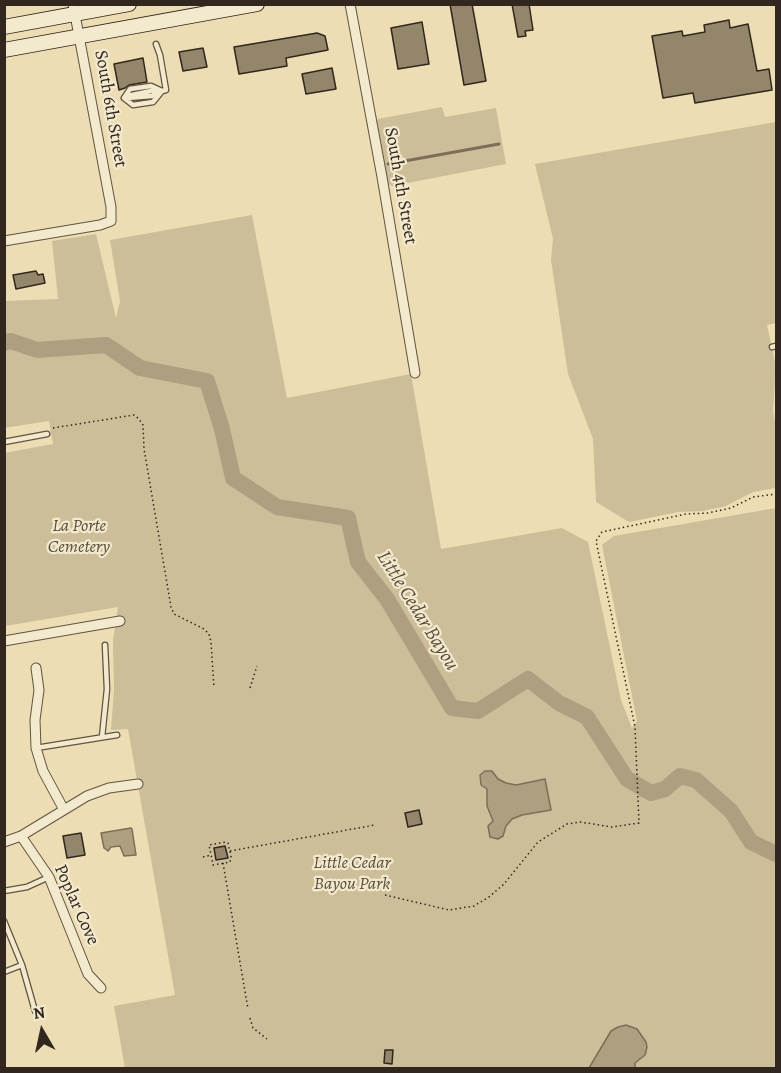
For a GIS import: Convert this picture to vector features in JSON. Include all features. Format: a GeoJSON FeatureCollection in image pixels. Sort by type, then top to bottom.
{"type":"FeatureCollection","features":[{"type":"Feature","properties":{"kind":"main road"},"geometry":{"type":"LineString","coordinates":[[4,27],[73,9],[129,4]]}},
{"type":"Feature","properties":{"kind":"main road"},"geometry":{"type":"LineString","coordinates":[[4,50],[80,37],[212,8],[257,4]]}},
{"type":"Feature","properties":{"kind":"street","name":"South 4th Street"},"geometry":{"type":"LineString","coordinates":[[350,4],[415,373]]}},
{"type":"Feature","properties":{"kind":"street","name":"South 6th Street"},"geometry":{"type":"LineString","coordinates":[[4,241],[100,225],[111,221],[111,207],[73,9]]}},
{"type":"Feature","properties":{"kind":"street"},"geometry":{"type":"LineString","coordinates":[[4,641],[120,621]]}},
{"type":"Feature","properties":{"kind":"street"},"geometry":{"type":"LineString","coordinates":[[36,668],[39,690],[35,720],[36,748],[43,771],[63,808]]}},
{"type":"Feature","properties":{"kind":"street"},"geometry":{"type":"LineString","coordinates":[[4,842],[21,836],[63,808],[98,792],[138,784]]}},
{"type":"Feature","properties":{"kind":"street","name":"Poplar Cove"},"geometry":{"type":"LineString","coordinates":[[21,836],[49,877],[88,974],[101,988]]}},
{"type":"Feature","properties":{"kind":"lane"},"geometry":{"type":"LineString","coordinates":[[156,44],[166,90],[153,96],[124,98],[130,89],[150,86],[162,91]]}},
{"type":"Feature","properties":{"kind":"lane"},"geometry":{"type":"LineString","coordinates":[[4,442],[46,432]]}},
{"type":"Feature","properties":{"kind":"lane"},"geometry":{"type":"LineString","coordinates":[[102,738],[107,689],[105,645]]}},
{"type":"Feature","properties":{"kind":"lane"},"geometry":{"type":"LineString","coordinates":[[36,748],[117,735]]}},
{"type":"Feature","properties":{"kind":"lane"},"geometry":{"type":"LineString","coordinates":[[4,891],[27,887],[49,877]]}},
{"type":"Feature","properties":{"kind":"lane"},"geometry":{"type":"LineString","coordinates":[[4,921],[22,965],[35,1011]]}},
{"type":"Feature","properties":{"kind":"lane"},"geometry":{"type":"LineString","coordinates":[[4,972],[22,965]]}},
{"type":"Feature","properties":{"kind":"path"},"geometry":{"type":"LineString","coordinates":[[46,432],[134,415],[143,425],[144,449],[171,607],[174,614],[204,628],[209,634],[214,688]]}},
{"type":"Feature","properties":{"kind":"path"},"geometry":{"type":"LineString","coordinates":[[385,895],[449,910],[474,906],[504,884],[538,842],[567,824],[580,822],[612,827],[639,823],[635,727],[596,541],[602,532],[686,514],[708,513],[731,508],[753,497],[777,494]]}},
{"type":"Feature","properties":{"kind":"path"},"geometry":{"type":"LineString","coordinates":[[250,688],[257,666]]}},
{"type":"Feature","properties":{"kind":"path"},"geometry":{"type":"LineString","coordinates":[[230,851],[375,825]]}},
{"type":"Feature","properties":{"kind":"path"},"geometry":{"type":"LineString","coordinates":[[226,842],[230,851],[231,860],[213,865],[209,845],[226,842]]}},
{"type":"Feature","properties":{"kind":"path"},"geometry":{"type":"LineString","coordinates":[[203,857],[211,855]]}},
{"type":"Feature","properties":{"kind":"path"},"geometry":{"type":"LineString","coordinates":[[223,863],[248,1009]]}},
{"type":"Feature","properties":{"kind":"path"},"geometry":{"type":"LineString","coordinates":[[250,1018],[253,1028],[267,1039]]}},
{"type":"Feature","properties":{"kind":"green space"},"geometry":{"type":"Polygon","coordinates":[[[442,107],[445,117],[496,108],[506,164],[392,186],[386,183],[376,123],[378,119],[442,107]]]}},
{"type":"Feature","properties":{"kind":"green space"},"geometry":{"type":"Polygon","coordinates":[[[776,122],[776,323],[767,325],[776,367],[773,412],[776,426],[776,488],[753,492],[726,506],[703,511],[678,512],[629,522],[596,502],[593,439],[568,374],[551,260],[553,239],[535,164],[776,122]]]}},
{"type":"Feature","properties":{"kind":"green space"},"geometry":{"type":"Polygon","coordinates":[[[252,215],[287,398],[411,374],[441,549],[562,528],[588,542],[621,700],[632,728],[637,721],[602,545],[614,536],[776,508],[776,1068],[125,1068],[114,1006],[175,995],[128,729],[111,730],[114,690],[113,640],[118,607],[5,626],[4,453],[53,444],[49,421],[4,428],[5,301],[58,299],[52,241],[96,234],[116,318],[120,301],[110,240],[252,215]]]}},
{"type":"Feature","properties":{"kind":"shaded area"},"geometry":{"type":"Polygon","coordinates":[[[485,771],[492,771],[498,779],[516,785],[545,779],[551,810],[512,819],[506,826],[503,836],[498,839],[490,837],[488,826],[493,821],[487,806],[487,789],[481,785],[480,775],[485,771]]]}},
{"type":"Feature","properties":{"kind":"shaded area"},"geometry":{"type":"Polygon","coordinates":[[[131,828],[136,855],[124,856],[120,846],[111,847],[108,851],[104,848],[101,833],[131,828]]]}},
{"type":"Feature","properties":{"kind":"shaded area"},"geometry":{"type":"Polygon","coordinates":[[[626,1025],[637,1029],[646,1042],[645,1055],[635,1063],[635,1068],[589,1068],[611,1031],[626,1025]]]}},
{"type":"Feature","properties":{"kind":"building"},"geometry":{"type":"Polygon","coordinates":[[[450,4],[472,4],[486,81],[464,85],[450,4]]]}},
{"type":"Feature","properties":{"kind":"building"},"geometry":{"type":"Polygon","coordinates":[[[512,4],[529,4],[533,30],[525,31],[526,36],[518,37],[512,4]]]}},
{"type":"Feature","properties":{"kind":"building"},"geometry":{"type":"Polygon","coordinates":[[[729,20],[730,28],[748,24],[757,71],[769,69],[772,90],[695,103],[693,93],[663,98],[652,36],[682,31],[683,36],[705,32],[704,25],[729,20]]]}},
{"type":"Feature","properties":{"kind":"building"},"geometry":{"type":"Polygon","coordinates":[[[422,22],[429,64],[398,69],[391,28],[422,22]]]}},
{"type":"Feature","properties":{"kind":"building"},"geometry":{"type":"Polygon","coordinates":[[[317,33],[325,36],[328,50],[286,58],[287,66],[239,74],[234,47],[317,33]]]}},
{"type":"Feature","properties":{"kind":"building"},"geometry":{"type":"Polygon","coordinates":[[[203,48],[207,67],[183,71],[179,52],[203,48]]]}},
{"type":"Feature","properties":{"kind":"building"},"geometry":{"type":"Polygon","coordinates":[[[143,58],[147,82],[129,85],[119,90],[114,64],[143,58]]]}},
{"type":"Feature","properties":{"kind":"building"},"geometry":{"type":"Polygon","coordinates":[[[332,68],[336,89],[306,94],[302,74],[332,68]]]}},
{"type":"Feature","properties":{"kind":"building"},"geometry":{"type":"Polygon","coordinates":[[[36,271],[38,275],[43,274],[45,283],[16,289],[13,275],[36,271]]]}},
{"type":"Feature","properties":{"kind":"building"},"geometry":{"type":"Polygon","coordinates":[[[419,810],[422,824],[408,827],[405,813],[419,810]]]}},
{"type":"Feature","properties":{"kind":"building"},"geometry":{"type":"Polygon","coordinates":[[[81,833],[85,855],[67,858],[63,836],[81,833]]]}},
{"type":"Feature","properties":{"kind":"building"},"geometry":{"type":"Polygon","coordinates":[[[225,846],[228,858],[216,860],[214,848],[225,846]]]}},
{"type":"Feature","properties":{"kind":"building"},"geometry":{"type":"Polygon","coordinates":[[[385,1050],[393,1050],[392,1064],[384,1063],[385,1050]]]}},
{"type":"Feature","properties":{"kind":"waterway"},"geometry":{"type":"LineString","coordinates":[[388,164],[499,144]]}},
{"type":"Feature","properties":{"kind":"waterway","name":"Little Cedar Bayou"},"geometry":{"type":"LineString","coordinates":[[4,343],[11,341],[37,350],[106,345],[140,368],[207,381],[222,429],[233,478],[277,507],[348,518],[358,562],[387,599],[452,708],[478,711],[528,679],[559,703],[587,717],[627,779],[651,793],[665,789],[680,776],[696,780],[731,811],[751,842],[776,854]]}},
{"type":"Feature","properties":{"kind":"park label","name":"La Porte Cemetery"},"geometry":{"type":"Point","coordinates":[79,537]}},
{"type":"Feature","properties":{"kind":"park label","name":"Little Cedar Bayou Park"},"geometry":{"type":"Point","coordinates":[352,874]}}]}
